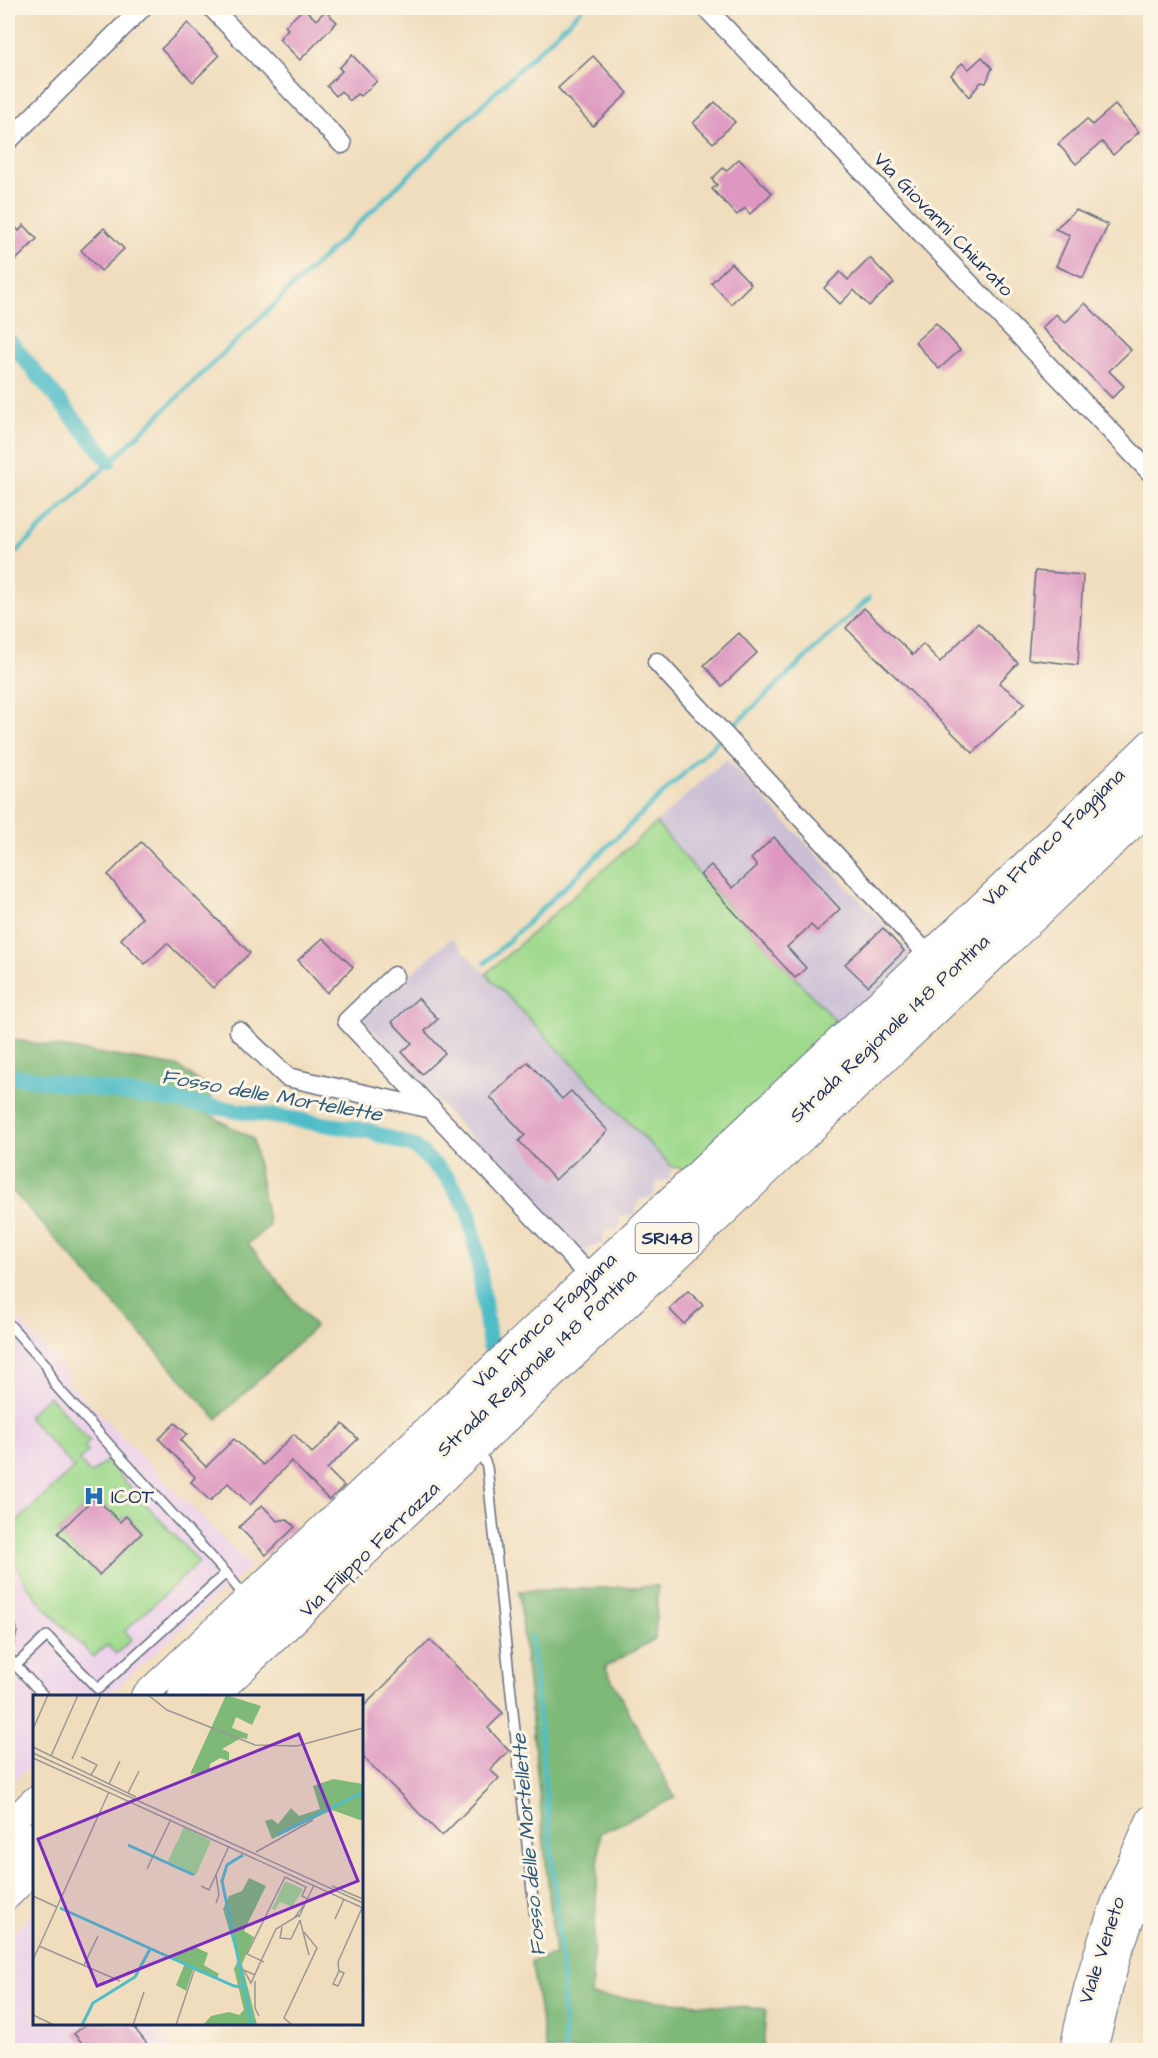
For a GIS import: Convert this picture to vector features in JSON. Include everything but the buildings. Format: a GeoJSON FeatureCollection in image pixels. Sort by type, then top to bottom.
{"type":"FeatureCollection","features":[{"type":"Feature","properties":{"kind":"main road","name":"Strada Regionale 148 Pontina"},"geometry":{"type":"LineString","coordinates":[[183,1695],[1150,779]]}},
{"type":"Feature","properties":{"kind":"main road"},"geometry":{"type":"LineString","coordinates":[[8,1862],[33,1837]]}},
{"type":"Feature","properties":{"kind":"street"},"geometry":{"type":"LineString","coordinates":[[8,141],[142,8]]}},
{"type":"Feature","properties":{"kind":"street"},"geometry":{"type":"LineString","coordinates":[[212,8],[342,144]]}},
{"type":"Feature","properties":{"kind":"street","name":"Via Giovanni Chiurato"},"geometry":{"type":"LineString","coordinates":[[706,8],[1150,472]]}},
{"type":"Feature","properties":{"kind":"street"},"geometry":{"type":"LineString","coordinates":[[657,662],[929,956]]}},
{"type":"Feature","properties":{"kind":"street","name":"Via Franco Faggiana"},"geometry":{"type":"LineString","coordinates":[[145,1695],[929,956],[1150,743]]}},
{"type":"Feature","properties":{"kind":"street","name":"Via Filippo Ferrazza"},"geometry":{"type":"LineString","coordinates":[[216,1695],[1150,809]]}},
{"type":"Feature","properties":{"kind":"street"},"geometry":{"type":"LineString","coordinates":[[394,976],[347,1021],[590,1276]]}},
{"type":"Feature","properties":{"kind":"street"},"geometry":{"type":"LineString","coordinates":[[239,1031],[287,1077],[432,1109]]}},
{"type":"Feature","properties":{"kind":"street"},"geometry":{"type":"LineString","coordinates":[[8,1825],[33,1801]]}},
{"type":"Feature","properties":{"kind":"street","name":"Viale Veneto"},"geometry":{"type":"LineString","coordinates":[[1073,2050],[1086,1991],[1105,1930],[1150,1820]]}},
{"type":"Feature","properties":{"kind":"street","name":"Viale Veneto"},"geometry":{"type":"LineString","coordinates":[[1094,2050],[1118,1954],[1150,1868]]}},
{"type":"Feature","properties":{"kind":"street"},"geometry":{"type":"LineString","coordinates":[[8,1896],[33,1871]]}},
{"type":"Feature","properties":{"kind":"lane"},"geometry":{"type":"LineString","coordinates":[[9,1328],[46,1365],[55,1385],[247,1599]]}},
{"type":"Feature","properties":{"kind":"lane"},"geometry":{"type":"LineString","coordinates":[[478,1445],[488,1467],[535,1919]]}},
{"type":"Feature","properties":{"kind":"lane"},"geometry":{"type":"LineString","coordinates":[[15,1666],[47,1636],[98,1689],[226,1573]]}},
{"type":"Feature","properties":{"kind":"lane"},"geometry":{"type":"LineString","coordinates":[[8,1620],[12,1637],[8,1647]]}},
{"type":"Feature","properties":{"kind":"lane"},"geometry":{"type":"LineString","coordinates":[[8,1657],[43,1695]]}},
{"type":"Feature","properties":{"kind":"shaded area"},"geometry":{"type":"Polygon","coordinates":[[[726,759],[915,958],[842,1028],[700,875],[656,823],[726,759]]]}},
{"type":"Feature","properties":{"kind":"shaded area"},"geometry":{"type":"Polygon","coordinates":[[[451,938],[672,1167],[669,1180],[656,1183],[653,1197],[639,1199],[635,1214],[621,1216],[618,1229],[605,1231],[602,1244],[589,1247],[584,1262],[362,1018],[451,938]]]}},
{"type":"Feature","properties":{"kind":"shaded area","name":"ICOT"},"geometry":{"type":"Polygon","coordinates":[[[8,1309],[70,1375],[66,1380],[250,1566],[108,1695],[33,1695],[33,1763],[8,1787],[8,1309]]]}},
{"type":"Feature","properties":{"kind":"shaded area"},"geometry":{"type":"Polygon","coordinates":[[[33,1913],[33,2025],[155,2025],[174,2050],[8,2050],[8,1939],[33,1913]]]}},
{"type":"Feature","properties":{"kind":"green space"},"geometry":{"type":"Polygon","coordinates":[[[656,823],[700,875],[842,1028],[690,1169],[672,1167],[486,974],[656,823]]]}},
{"type":"Feature","properties":{"kind":"green space"},"geometry":{"type":"Polygon","coordinates":[[[8,1039],[177,1066],[215,1092],[201,1110],[253,1139],[269,1226],[248,1244],[315,1327],[217,1419],[8,1186],[8,1039]]]}},
{"type":"Feature","properties":{"kind":"green space"},"geometry":{"type":"Polygon","coordinates":[[[49,1396],[90,1441],[84,1447],[88,1452],[79,1461],[91,1474],[106,1461],[199,1562],[125,1631],[132,1639],[116,1654],[107,1645],[93,1657],[38,1600],[26,1584],[10,1549],[8,1530],[74,1468],[27,1416],[49,1396]],[[95,1497],[58,1533],[99,1575],[142,1533],[126,1516],[120,1522],[95,1497]]]}},
{"type":"Feature","properties":{"kind":"green space"},"geometry":{"type":"Polygon","coordinates":[[[658,1586],[655,1639],[605,1667],[675,1798],[600,1833],[591,1996],[766,2009],[763,2050],[546,2050],[531,1961],[555,1955],[519,1591],[658,1586]]]}},
{"type":"Feature","properties":{"kind":"waterway"},"geometry":{"type":"LineString","coordinates":[[8,560],[583,8]]}},
{"type":"Feature","properties":{"kind":"waterway"},"geometry":{"type":"LineString","coordinates":[[8,339],[109,461]]}},
{"type":"Feature","properties":{"kind":"waterway"},"geometry":{"type":"LineString","coordinates":[[728,731],[869,598]]}},
{"type":"Feature","properties":{"kind":"waterway"},"geometry":{"type":"LineString","coordinates":[[485,963],[722,737]]}},
{"type":"Feature","properties":{"kind":"waterway","name":"Fosso delle Mortellette"},"geometry":{"type":"LineString","coordinates":[[8,1075],[369,1131],[415,1147],[446,1176],[468,1209],[478,1257],[490,1347]]}},
{"type":"Feature","properties":{"kind":"waterway","name":"Fosso delle Mortellette"},"geometry":{"type":"LineString","coordinates":[[531,1636],[561,1953],[565,2050]]}},
{"type":"Feature","properties":{"kind":"place","name":"ICOT"},"geometry":{"type":"Point","coordinates":[94,1496]}}]}
